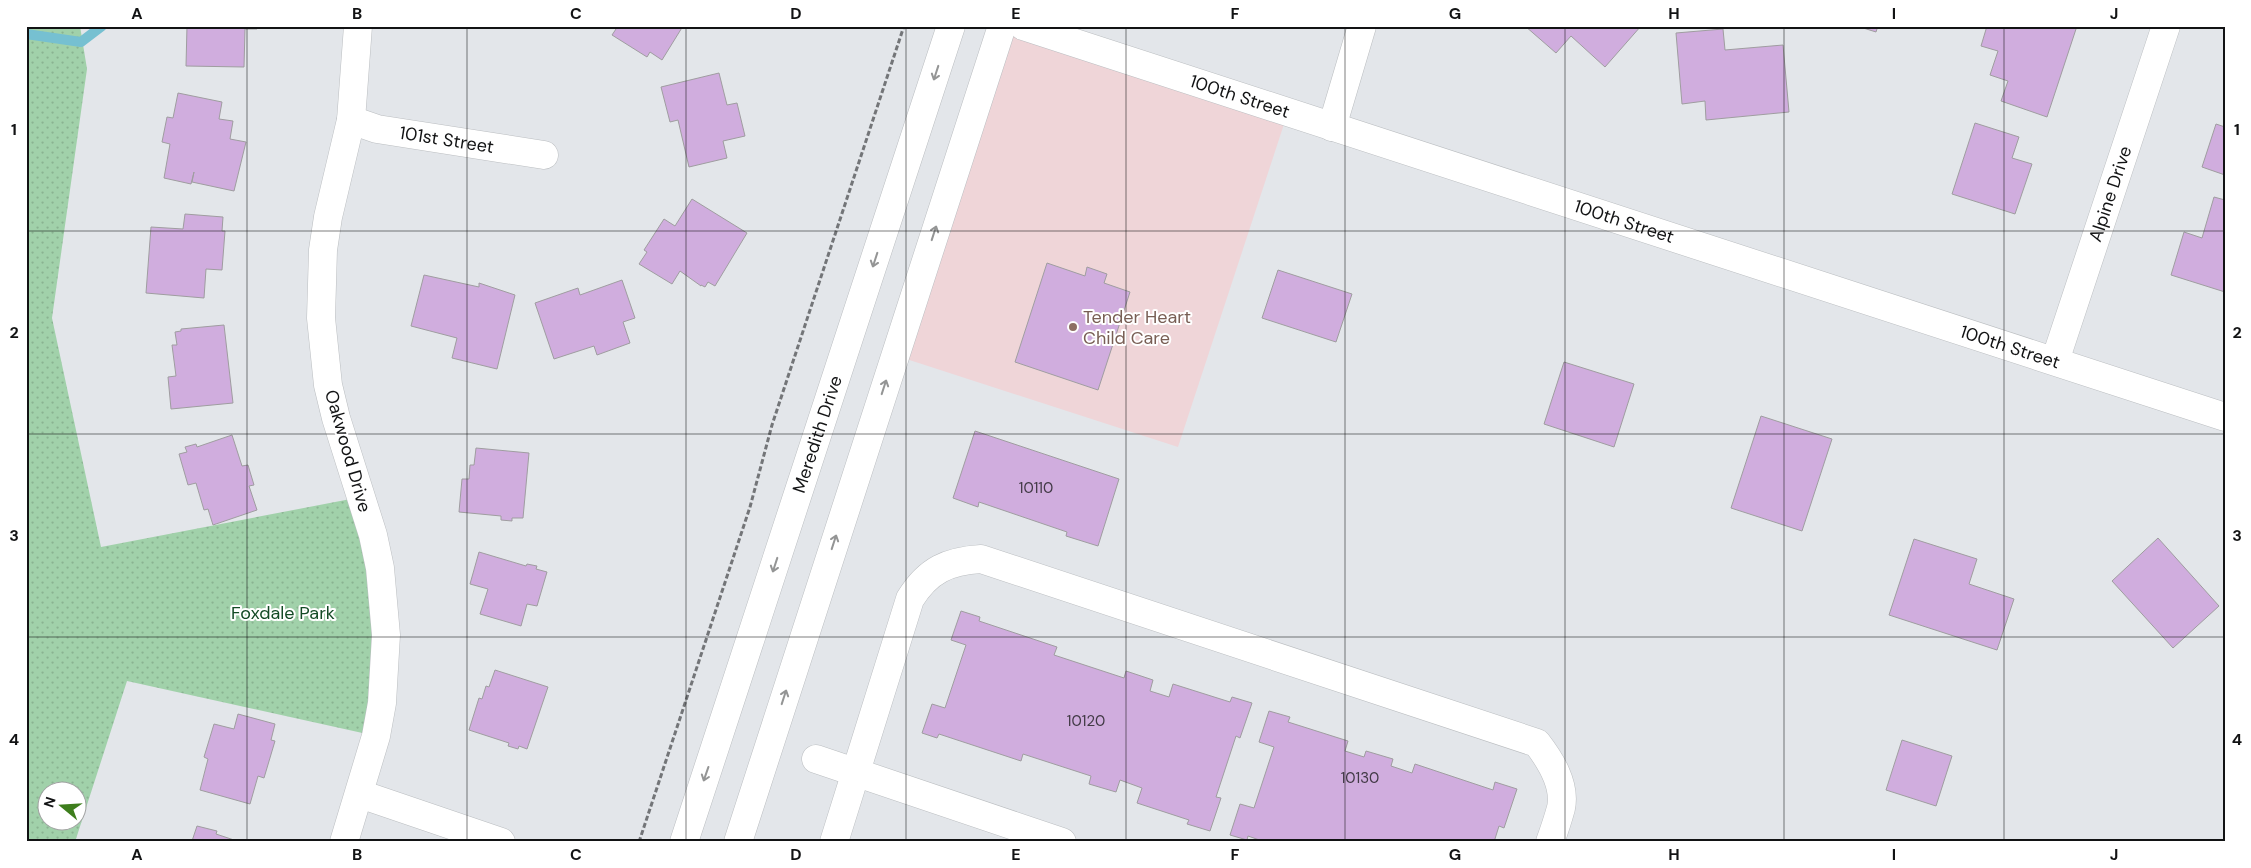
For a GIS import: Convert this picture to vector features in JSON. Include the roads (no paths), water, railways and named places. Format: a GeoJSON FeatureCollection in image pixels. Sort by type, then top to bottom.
{"type":"FeatureCollection","features":[{"type":"Feature","properties":{"kind":"street","name":"Oakwood Drive"},"geometry":{"type":"LineString","coordinates":[[344,842],[376,736],[382,703],[386,635],[380,568],[373,534],[336,418],[328,385],[321,318],[323,250],[328,217],[351,120],[358,26]]}},
{"type":"Feature","properties":{"kind":"street","name":"Meredith Drive"},"geometry":{"type":"LineString","coordinates":[[684,842],[951,26]]}},
{"type":"Feature","properties":{"kind":"street"},"geometry":{"type":"LineString","coordinates":[[738,842],[1002,26]]}},
{"type":"Feature","properties":{"kind":"street","name":"100th Street"},"geometry":{"type":"LineString","coordinates":[[1023,26],[2225,417]]}},
{"type":"Feature","properties":{"kind":"street"},"geometry":{"type":"LineString","coordinates":[[1332,127],[1362,26]]}},
{"type":"Feature","properties":{"kind":"street","name":"Alpine Drive"},"geometry":{"type":"LineString","coordinates":[[2055,361],[2166,26]]}},
{"type":"Feature","properties":{"kind":"street","name":"101st Street"},"geometry":{"type":"LineString","coordinates":[[351,120],[377,129],[544,155]]}},
{"type":"Feature","properties":{"kind":"street"},"geometry":{"type":"LineString","coordinates":[[834,842],[854,771],[910,599],[918,586],[942,567],[961,560],[981,559],[1537,743],[1549,759],[1559,781],[1562,806],[1550,842]]}},
{"type":"Feature","properties":{"kind":"street"},"geometry":{"type":"LineString","coordinates":[[816,759],[1062,842]]}},
{"type":"Feature","properties":{"kind":"street"},"geometry":{"type":"LineString","coordinates":[[360,794],[501,842]]}},
{"type":"Feature","properties":{"kind":"waterway"},"geometry":{"type":"LineString","coordinates":[[26,34],[81,42],[102,26]]}},
{"type":"Feature","properties":{"kind":"place","name":"Tender Heart Child Care"},"geometry":{"type":"Point","coordinates":[1073,327]}},
{"type":"Feature","properties":{"kind":"park label","name":"Foxdale Park"},"geometry":{"type":"Point","coordinates":[283,613]}}]}
